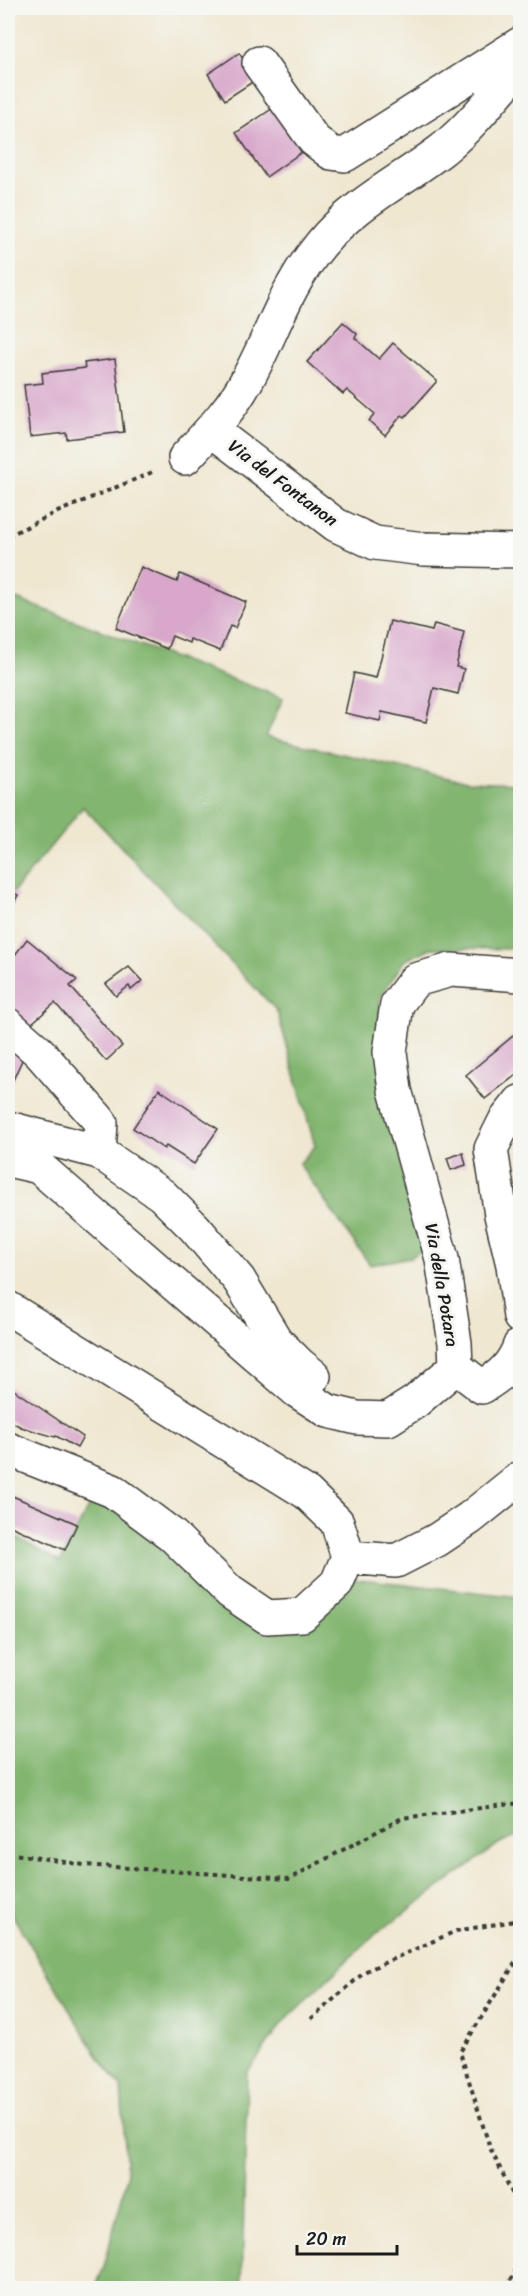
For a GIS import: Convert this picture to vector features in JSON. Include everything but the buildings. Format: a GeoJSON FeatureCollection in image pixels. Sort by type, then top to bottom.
{"type":"FeatureCollection","features":[{"type":"Feature","properties":{"kind":"street"},"geometry":{"type":"LineString","coordinates":[[259,63],[314,140],[331,153],[345,155],[520,44]]}},
{"type":"Feature","properties":{"kind":"street"},"geometry":{"type":"LineString","coordinates":[[185,458],[222,419],[247,380],[293,283],[322,243],[354,213],[444,148],[467,127],[520,66]]}},
{"type":"Feature","properties":{"kind":"street","name":"Via del Fontanon"},"geometry":{"type":"LineString","coordinates":[[222,438],[336,525],[375,543],[424,549],[520,550]]}},
{"type":"Feature","properties":{"kind":"street","name":"Via della Potara"},"geometry":{"type":"LineString","coordinates":[[388,1419],[415,1402],[456,1367],[441,1259],[395,1090],[390,1052],[397,1004],[415,980],[452,970],[520,975]]}},
{"type":"Feature","properties":{"kind":"street"},"geometry":{"type":"LineString","coordinates":[[8,1025],[39,1052],[101,1123],[99,1152]]}},
{"type":"Feature","properties":{"kind":"street"},"geometry":{"type":"LineString","coordinates":[[520,1102],[505,1121],[491,1149],[511,1225],[513,1265],[520,1317]]}},
{"type":"Feature","properties":{"kind":"street"},"geometry":{"type":"LineString","coordinates":[[8,1128],[99,1152],[162,1195],[195,1228],[239,1280],[276,1341],[298,1364],[336,1392],[388,1419]]}},
{"type":"Feature","properties":{"kind":"street"},"geometry":{"type":"LineString","coordinates":[[8,1160],[39,1167],[297,1391],[328,1411],[357,1418],[388,1419]]}},
{"type":"Feature","properties":{"kind":"street"},"geometry":{"type":"LineString","coordinates":[[8,1308],[306,1492],[337,1522],[348,1557],[337,1583],[302,1615],[267,1617],[230,1592],[172,1535],[113,1491],[8,1449]]}},
{"type":"Feature","properties":{"kind":"street"},"geometry":{"type":"LineString","coordinates":[[456,1367],[482,1387],[504,1373],[515,1358],[520,1345]]}},
{"type":"Feature","properties":{"kind":"street"},"geometry":{"type":"LineString","coordinates":[[348,1557],[396,1561],[437,1540],[470,1518],[520,1478]]}},
{"type":"Feature","properties":{"kind":"path"},"geometry":{"type":"LineString","coordinates":[[8,536],[55,513],[185,458]]}},
{"type":"Feature","properties":{"kind":"path"},"geometry":{"type":"LineString","coordinates":[[8,1853],[84,1865],[289,1879],[402,1818],[520,1803]]}},
{"type":"Feature","properties":{"kind":"path"},"geometry":{"type":"LineString","coordinates":[[311,2019],[366,1971],[456,1931],[520,1920]]}},
{"type":"Feature","properties":{"kind":"path"},"geometry":{"type":"LineString","coordinates":[[520,1955],[460,2052],[490,2148],[520,2209]]}},
{"type":"Feature","properties":{"kind":"path"},"geometry":{"type":"LineString","coordinates":[[506,2289],[515,2273],[520,2229]]}},
{"type":"Feature","properties":{"kind":"green space"},"geometry":{"type":"Polygon","coordinates":[[[8,596],[283,698],[266,737],[467,782],[520,784],[520,949],[431,948],[404,961],[380,998],[380,1042],[429,1245],[411,1257],[370,1265],[299,1164],[315,1146],[277,1011],[83,807],[8,899],[8,596]]]}},
{"type":"Feature","properties":{"kind":"green space"},"geometry":{"type":"Polygon","coordinates":[[[100,1484],[273,1619],[351,1578],[520,1597],[520,1834],[500,1843],[373,1936],[284,2021],[247,2073],[242,2288],[95,2288],[104,2267],[127,2176],[121,2087],[99,2058],[8,1908],[8,1532],[60,1562],[100,1484]]]}}]}
